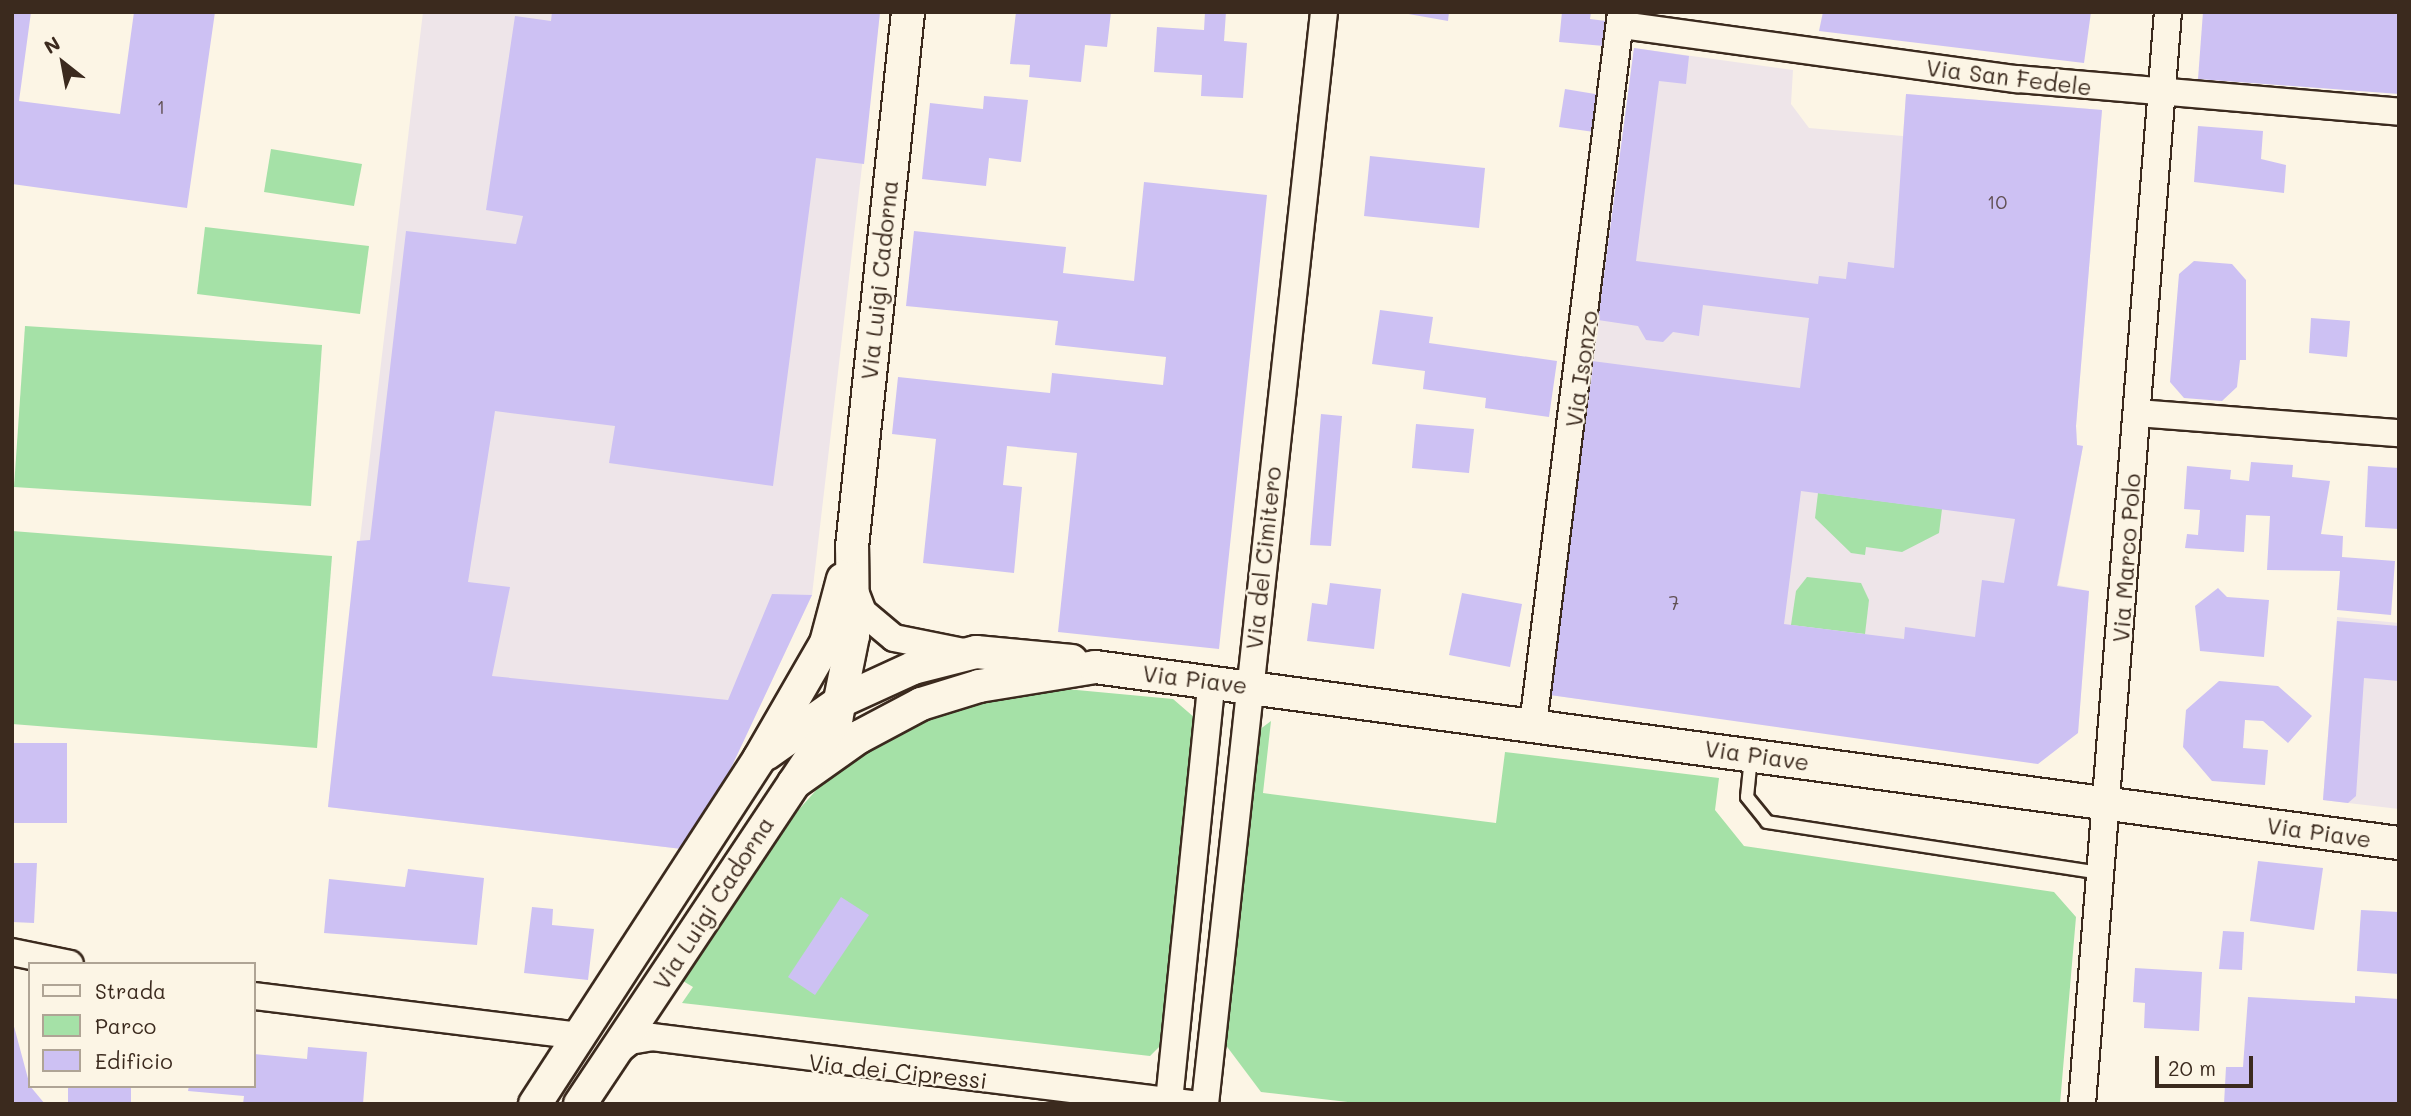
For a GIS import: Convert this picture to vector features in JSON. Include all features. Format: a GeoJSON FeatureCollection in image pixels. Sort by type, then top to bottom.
{"type":"FeatureCollection","features":[{"type":"Feature","properties":{"kind":"street","name":"Via Luigi Cadorna"},"geometry":{"type":"LineString","coordinates":[[580,1104],[833,728],[853,636],[852,547],[908,12]]}},
{"type":"Feature","properties":{"kind":"street","name":"Via del Cimitero"},"geometry":{"type":"LineString","coordinates":[[1205,1104],[1324,12]]}},
{"type":"Feature","properties":{"kind":"street","name":"Via Marco Polo"},"geometry":{"type":"LineString","coordinates":[[2082,1104],[2168,12]]}},
{"type":"Feature","properties":{"kind":"street","name":"Via San Fedele"},"geometry":{"type":"LineString","coordinates":[[1621,18],[2162,95],[2399,113]]}},
{"type":"Feature","properties":{"kind":"street","name":"Via Isonzo"},"geometry":{"type":"LineString","coordinates":[[1534,725],[1621,18]]}},
{"type":"Feature","properties":{"kind":"street"},"geometry":{"type":"LineString","coordinates":[[2137,414],[2399,433]]}},
{"type":"Feature","properties":{"kind":"street","name":"Via Luigi Cadorna"},"geometry":{"type":"LineString","coordinates":[[536,1104],[759,759],[826,643],[852,547]]}},
{"type":"Feature","properties":{"kind":"street","name":"Via Piave"},"geometry":{"type":"LineString","coordinates":[[853,582],[863,612],[894,638],[976,652],[1028,653],[1115,669],[2399,844]]}},
{"type":"Feature","properties":{"kind":"street","name":"Via Piave"},"geometry":{"type":"LineString","coordinates":[[841,701],[901,673],[976,652]]}},
{"type":"Feature","properties":{"kind":"street","name":"Via Piave"},"geometry":{"type":"LineString","coordinates":[[794,783],[859,737],[921,704],[1037,674],[1115,669]]}},
{"type":"Feature","properties":{"kind":"street"},"geometry":{"type":"LineString","coordinates":[[1180,1103],[1212,681]]}},
{"type":"Feature","properties":{"kind":"street","name":"Via Luigi Cadorna"},"geometry":{"type":"LineString","coordinates":[[759,759],[841,701]]}},
{"type":"Feature","properties":{"kind":"street"},"geometry":{"type":"LineString","coordinates":[[12,952],[60,962]]}},
{"type":"Feature","properties":{"kind":"street"},"geometry":{"type":"LineString","coordinates":[[256,996],[581,1036]]}},
{"type":"Feature","properties":{"kind":"street","name":"Via dei Cipressi"},"geometry":{"type":"LineString","coordinates":[[612,1056],[634,1039],[652,1037],[1180,1103]]}},
{"type":"Feature","properties":{"kind":"lane"},"geometry":{"type":"LineString","coordinates":[[1752,754],[1747,797],[1767,822],[2100,873]]}},
{"type":"Feature","properties":{"kind":"shaded area"},"geometry":{"type":"Polygon","coordinates":[[[423,12],[880,12],[812,595],[723,785],[682,849],[328,807],[423,12]]]}},
{"type":"Feature","properties":{"kind":"shaded area"},"geometry":{"type":"Polygon","coordinates":[[[1634,48],[1793,70],[1791,104],[1809,128],[1903,136],[1906,94],[2102,110],[2076,426],[2077,445],[2083,446],[2058,585],[2089,591],[2078,733],[1982,753],[1550,695],[1634,48]]]}},
{"type":"Feature","properties":{"kind":"shaded area"},"geometry":{"type":"Polygon","coordinates":[[[2337,617],[2399,623],[2399,809],[2323,800],[2337,617]]]}},
{"type":"Feature","properties":{"kind":"green space"},"geometry":{"type":"Polygon","coordinates":[[[271,149],[362,164],[354,206],[264,192],[271,149]]]}},
{"type":"Feature","properties":{"kind":"green space"},"geometry":{"type":"Polygon","coordinates":[[[205,227],[369,246],[360,314],[197,294],[205,227]]]}},
{"type":"Feature","properties":{"kind":"green space"},"geometry":{"type":"Polygon","coordinates":[[[25,326],[322,345],[311,506],[14,487],[25,326]]]}},
{"type":"Feature","properties":{"kind":"green space"},"geometry":{"type":"Polygon","coordinates":[[[1818,493],[1942,509],[1939,533],[1902,552],[1866,547],[1865,555],[1851,553],[1815,518],[1818,493]]]}},
{"type":"Feature","properties":{"kind":"green space"},"geometry":{"type":"Polygon","coordinates":[[[12,531],[332,556],[317,748],[12,724],[12,531]]]}},
{"type":"Feature","properties":{"kind":"green space"},"geometry":{"type":"Polygon","coordinates":[[[1807,577],[1861,583],[1869,600],[1865,634],[1791,625],[1796,591],[1807,577]]]}},
{"type":"Feature","properties":{"kind":"green space"},"geometry":{"type":"Polygon","coordinates":[[[1066,689],[1173,699],[1195,718],[1160,1046],[1150,1056],[682,1003],[693,987],[683,981],[785,825],[836,768],[951,709],[1066,689]]]}},
{"type":"Feature","properties":{"kind":"green space"},"geometry":{"type":"Polygon","coordinates":[[[1271,721],[1263,793],[1496,823],[1505,752],[1719,778],[1715,810],[1744,846],[2054,892],[2076,917],[2060,1104],[1365,1104],[1261,1092],[1225,1044],[1255,733],[1271,721]]]}},
{"type":"Feature","properties":{"kind":"building"},"geometry":{"type":"Polygon","coordinates":[[[12,12],[31,12],[19,101],[120,114],[134,12],[215,12],[187,208],[12,184],[12,12]]]}},
{"type":"Feature","properties":{"kind":"building"},"geometry":{"type":"Polygon","coordinates":[[[552,12],[880,12],[864,164],[816,158],[773,486],[609,463],[615,426],[495,411],[468,582],[510,587],[492,676],[728,700],[772,594],[812,595],[723,785],[682,849],[328,807],[357,541],[370,540],[406,231],[516,244],[523,216],[486,210],[515,16],[551,21],[552,12]]]}},
{"type":"Feature","properties":{"kind":"building"},"geometry":{"type":"Polygon","coordinates":[[[1016,12],[1111,12],[1107,47],[1085,45],[1081,82],[1029,77],[1030,65],[1010,64],[1016,12]]]}},
{"type":"Feature","properties":{"kind":"building"},"geometry":{"type":"Polygon","coordinates":[[[1205,12],[1226,12],[1224,41],[1247,43],[1243,98],[1201,96],[1202,75],[1154,72],[1157,27],[1204,30],[1205,12]]]}},
{"type":"Feature","properties":{"kind":"building"},"geometry":{"type":"Polygon","coordinates":[[[1397,12],[1449,12],[1448,21],[1397,12]]]}},
{"type":"Feature","properties":{"kind":"building"},"geometry":{"type":"Polygon","coordinates":[[[1562,12],[1591,12],[1590,19],[1606,21],[1604,46],[1559,42],[1562,12]]]}},
{"type":"Feature","properties":{"kind":"building"},"geometry":{"type":"Polygon","coordinates":[[[1823,12],[2091,12],[2084,63],[1819,31],[1823,12]]]}},
{"type":"Feature","properties":{"kind":"building"},"geometry":{"type":"Polygon","coordinates":[[[2203,12],[2399,12],[2399,94],[2198,79],[2203,12]]]}},
{"type":"Feature","properties":{"kind":"building"},"geometry":{"type":"Polygon","coordinates":[[[1634,48],[1689,56],[1686,84],[1659,81],[1636,261],[1818,284],[1819,276],[1846,279],[1848,262],[1894,268],[1906,94],[2102,110],[2076,426],[2077,445],[2083,446],[2057,586],[2089,591],[2078,733],[2038,764],[1550,695],[1592,361],[1800,388],[1809,318],[1703,305],[1699,336],[1673,332],[1663,342],[1646,340],[1638,326],[1598,320],[1634,48]],[[1801,491],[1784,624],[1904,639],[1905,627],[1975,637],[1982,580],[2004,583],[2015,519],[1801,491]]]}},
{"type":"Feature","properties":{"kind":"building"},"geometry":{"type":"Polygon","coordinates":[[[1565,89],[1601,95],[1594,132],[1559,127],[1565,89]]]}},
{"type":"Feature","properties":{"kind":"building"},"geometry":{"type":"Polygon","coordinates":[[[984,96],[1028,100],[1021,162],[989,158],[986,186],[922,179],[930,103],[983,109],[984,96]]]}},
{"type":"Feature","properties":{"kind":"building"},"geometry":{"type":"Polygon","coordinates":[[[2198,126],[2263,131],[2261,159],[2286,165],[2284,193],[2194,182],[2198,126]]]}},
{"type":"Feature","properties":{"kind":"building"},"geometry":{"type":"Polygon","coordinates":[[[1370,156],[1485,168],[1479,228],[1364,216],[1370,156]]]}},
{"type":"Feature","properties":{"kind":"building"},"geometry":{"type":"Polygon","coordinates":[[[1144,182],[1267,195],[1219,649],[1058,632],[1077,453],[1007,446],[1003,485],[1022,487],[1014,573],[923,563],[936,439],[892,434],[898,377],[1050,393],[1052,373],[1163,385],[1166,357],[1055,345],[1058,321],[906,306],[914,231],[1066,247],[1063,273],[1134,281],[1144,182]]]}},
{"type":"Feature","properties":{"kind":"building"},"geometry":{"type":"Polygon","coordinates":[[[2194,261],[2232,264],[2246,280],[2246,360],[2240,360],[2237,387],[2222,401],[2184,398],[2170,382],[2179,274],[2194,261]]]}},
{"type":"Feature","properties":{"kind":"building"},"geometry":{"type":"Polygon","coordinates":[[[1380,310],[1433,317],[1429,343],[1557,361],[1549,417],[1485,408],[1486,398],[1423,389],[1425,371],[1372,364],[1380,310]]]}},
{"type":"Feature","properties":{"kind":"building"},"geometry":{"type":"Polygon","coordinates":[[[2311,318],[2350,321],[2347,357],[2309,353],[2311,318]]]}},
{"type":"Feature","properties":{"kind":"building"},"geometry":{"type":"Polygon","coordinates":[[[1321,414],[1342,416],[1331,546],[1310,545],[1321,414]]]}},
{"type":"Feature","properties":{"kind":"building"},"geometry":{"type":"Polygon","coordinates":[[[1416,424],[1474,429],[1469,473],[1412,468],[1416,424]]]}},
{"type":"Feature","properties":{"kind":"building"},"geometry":{"type":"Polygon","coordinates":[[[2251,462],[2293,465],[2292,477],[2330,481],[2321,534],[2343,536],[2342,557],[2395,561],[2391,615],[2337,610],[2340,571],[2267,570],[2270,516],[2246,515],[2244,552],[2185,548],[2187,534],[2198,535],[2200,510],[2184,509],[2187,466],[2231,470],[2230,479],[2249,481],[2251,462]]]}},
{"type":"Feature","properties":{"kind":"building"},"geometry":{"type":"Polygon","coordinates":[[[2368,466],[2399,468],[2399,529],[2365,527],[2368,466]]]}},
{"type":"Feature","properties":{"kind":"building"},"geometry":{"type":"Polygon","coordinates":[[[1330,583],[1381,589],[1374,649],[1307,641],[1312,603],[1327,605],[1330,583]]]}},
{"type":"Feature","properties":{"kind":"building"},"geometry":{"type":"Polygon","coordinates":[[[2218,588],[2227,597],[2269,600],[2264,657],[2200,651],[2195,606],[2218,588]]]}},
{"type":"Feature","properties":{"kind":"building"},"geometry":{"type":"Polygon","coordinates":[[[1462,593],[1522,604],[1510,667],[1449,655],[1462,593]]]}},
{"type":"Feature","properties":{"kind":"building"},"geometry":{"type":"Polygon","coordinates":[[[2337,621],[2399,626],[2399,681],[2364,678],[2356,796],[2348,803],[2323,800],[2337,621]]]}},
{"type":"Feature","properties":{"kind":"building"},"geometry":{"type":"Polygon","coordinates":[[[2219,681],[2278,686],[2312,716],[2288,743],[2263,721],[2245,720],[2243,748],[2268,750],[2265,785],[2212,781],[2183,747],[2186,710],[2219,681]]]}},
{"type":"Feature","properties":{"kind":"building"},"geometry":{"type":"Polygon","coordinates":[[[12,743],[67,743],[67,823],[12,823],[12,743]]]}},
{"type":"Feature","properties":{"kind":"building"},"geometry":{"type":"Polygon","coordinates":[[[2258,861],[2323,868],[2314,930],[2250,921],[2258,861]]]}},
{"type":"Feature","properties":{"kind":"building"},"geometry":{"type":"Polygon","coordinates":[[[12,863],[37,863],[34,923],[12,922],[12,863]]]}},
{"type":"Feature","properties":{"kind":"building"},"geometry":{"type":"Polygon","coordinates":[[[408,869],[484,878],[477,945],[324,933],[329,879],[405,887],[408,869]]]}},
{"type":"Feature","properties":{"kind":"building"},"geometry":{"type":"Polygon","coordinates":[[[841,897],[869,915],[815,995],[788,977],[841,897]]]}},
{"type":"Feature","properties":{"kind":"building"},"geometry":{"type":"Polygon","coordinates":[[[532,907],[553,909],[552,925],[594,929],[588,980],[524,973],[532,907]]]}},
{"type":"Feature","properties":{"kind":"building"},"geometry":{"type":"Polygon","coordinates":[[[2361,910],[2399,912],[2399,974],[2357,971],[2361,910]]]}},
{"type":"Feature","properties":{"kind":"building"},"geometry":{"type":"Polygon","coordinates":[[[2223,931],[2244,932],[2242,970],[2219,969],[2223,931]]]}},
{"type":"Feature","properties":{"kind":"building"},"geometry":{"type":"Polygon","coordinates":[[[2135,968],[2202,972],[2199,1031],[2144,1028],[2145,1003],[2133,1002],[2135,968]]]}},
{"type":"Feature","properties":{"kind":"building"},"geometry":{"type":"Polygon","coordinates":[[[2355,996],[2399,999],[2399,1104],[2224,1104],[2226,1067],[2243,1067],[2248,997],[2355,1003],[2355,996]]]}},
{"type":"Feature","properties":{"kind":"building"},"geometry":{"type":"Polygon","coordinates":[[[12,1019],[28,1079],[28,1088],[32,1088],[45,1104],[12,1104],[12,1019]]]}},
{"type":"Feature","properties":{"kind":"building"},"geometry":{"type":"Polygon","coordinates":[[[308,1047],[367,1052],[363,1104],[243,1104],[244,1096],[188,1091],[189,1088],[256,1088],[256,1054],[307,1059],[308,1047]]]}},
{"type":"Feature","properties":{"kind":"building"},"geometry":{"type":"Polygon","coordinates":[[[68,1088],[131,1088],[131,1104],[68,1104],[68,1088]]]}}]}
